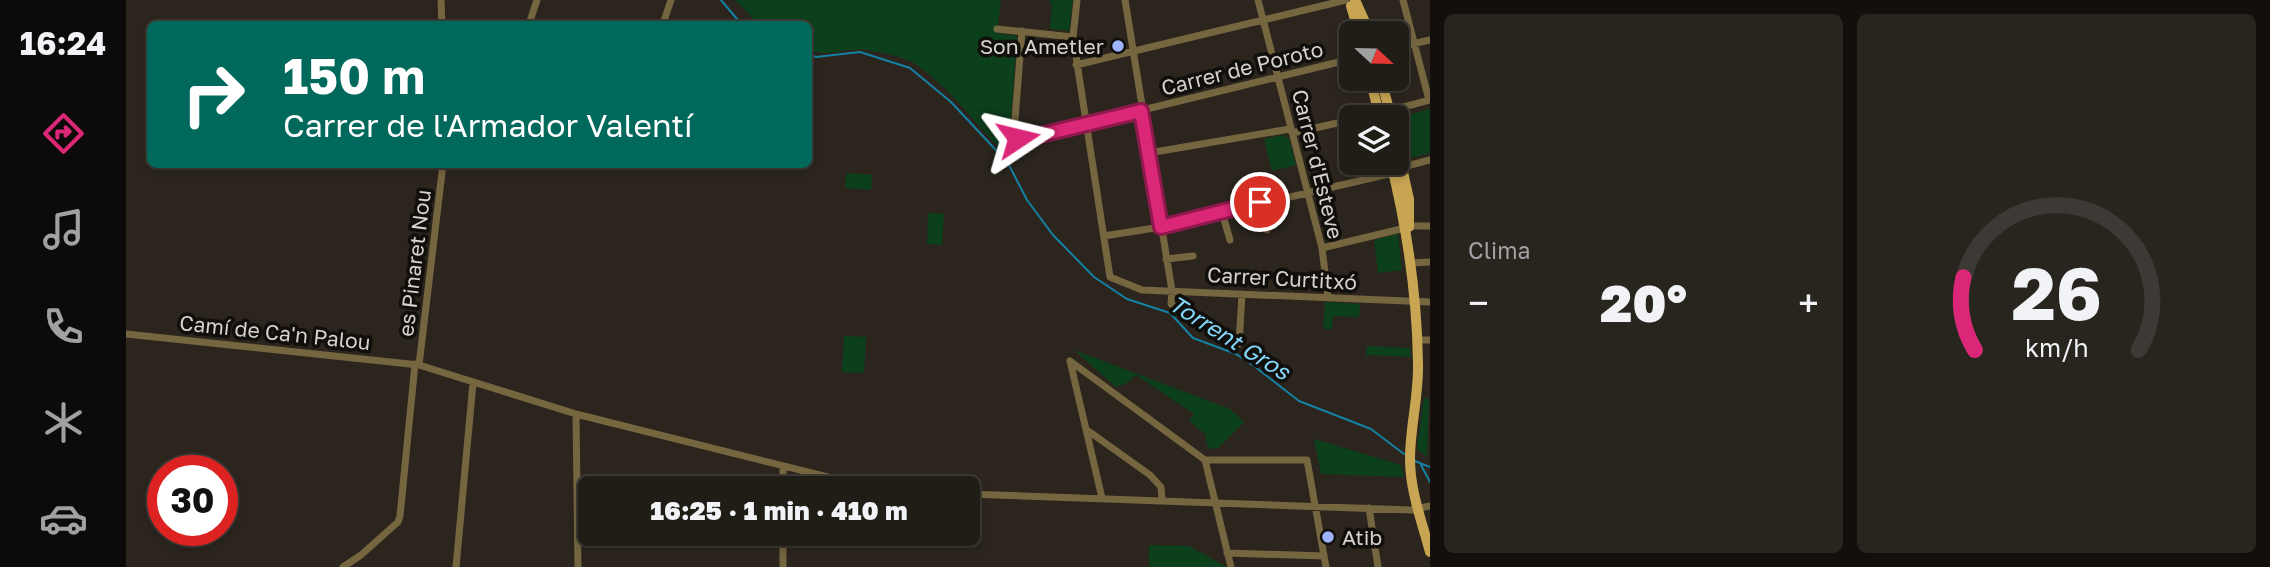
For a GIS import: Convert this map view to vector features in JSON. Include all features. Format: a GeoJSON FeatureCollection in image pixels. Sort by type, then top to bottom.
{"type":"FeatureCollection","features":[{"type":"Feature","properties":{"kind":"main road"},"geometry":{"type":"LineString","coordinates":[[1351,1],[1356,21]]}},
{"type":"Feature","properties":{"kind":"main road"},"geometry":{"type":"LineString","coordinates":[[1351,1],[1363,21]]}},
{"type":"Feature","properties":{"kind":"main road"},"geometry":{"type":"LineString","coordinates":[[1398,175],[1407,230],[1422,376],[1411,440],[1411,474],[1430,552]]}},
{"type":"Feature","properties":{"kind":"street"},"geometry":{"type":"LineString","coordinates":[[441,0],[442,21]]}},
{"type":"Feature","properties":{"kind":"street"},"geometry":{"type":"LineString","coordinates":[[531,21],[537,0]]}},
{"type":"Feature","properties":{"kind":"street"},"geometry":{"type":"LineString","coordinates":[[664,21],[671,0]]}},
{"type":"Feature","properties":{"kind":"street"},"geometry":{"type":"LineString","coordinates":[[1077,0],[1073,37],[1076,65],[1104,236],[1161,227],[1365,175]]}},
{"type":"Feature","properties":{"kind":"street"},"geometry":{"type":"LineString","coordinates":[[1125,0],[1171,304],[1239,344],[1242,294]]}},
{"type":"Feature","properties":{"kind":"street","name":"Carrer d'Esteve"},"geometry":{"type":"LineString","coordinates":[[1258,0],[1322,248],[1328,297]]}},
{"type":"Feature","properties":{"kind":"street"},"geometry":{"type":"LineString","coordinates":[[1403,0],[1430,100],[1409,107]]}},
{"type":"Feature","properties":{"kind":"street"},"geometry":{"type":"LineString","coordinates":[[1076,65],[1263,19],[1351,1]]}},
{"type":"Feature","properties":{"kind":"street"},"geometry":{"type":"LineString","coordinates":[[997,29],[1073,37]]}},
{"type":"Feature","properties":{"kind":"street","name":"Carrer de Poroto"},"geometry":{"type":"LineString","coordinates":[[1022,31],[1014,132],[1018,138],[1024,139],[1339,62]]}},
{"type":"Feature","properties":{"kind":"street"},"geometry":{"type":"LineString","coordinates":[[1409,45],[1430,40]]}},
{"type":"Feature","properties":{"kind":"street"},"geometry":{"type":"LineString","coordinates":[[1149,153],[1339,122]]}},
{"type":"Feature","properties":{"kind":"street"},"geometry":{"type":"LineString","coordinates":[[1409,164],[1430,160]]}},
{"type":"Feature","properties":{"kind":"street","name":"es Pinaret Nou"},"geometry":{"type":"LineString","coordinates":[[343,567],[361,555],[398,522],[400,516],[442,168]]}},
{"type":"Feature","properties":{"kind":"street"},"geometry":{"type":"LineString","coordinates":[[1260,202],[1267,230]]}},
{"type":"Feature","properties":{"kind":"street"},"geometry":{"type":"LineString","coordinates":[[1223,212],[1230,240]]}},
{"type":"Feature","properties":{"kind":"street"},"geometry":{"type":"LineString","coordinates":[[1322,248],[1430,226]]}},
{"type":"Feature","properties":{"kind":"street","name":"Carrer Curtitxó"},"geometry":{"type":"LineString","coordinates":[[1104,236],[1110,277],[1142,290],[1430,302]]}},
{"type":"Feature","properties":{"kind":"street"},"geometry":{"type":"LineString","coordinates":[[1166,259],[1194,256]]}},
{"type":"Feature","properties":{"kind":"street"},"geometry":{"type":"LineString","coordinates":[[1410,263],[1430,262]]}},
{"type":"Feature","properties":{"kind":"street","name":"Camí de Ca'n Palou"},"geometry":{"type":"LineString","coordinates":[[126,334],[417,365],[576,414],[821,476]]}},
{"type":"Feature","properties":{"kind":"street"},"geometry":{"type":"LineString","coordinates":[[1417,340],[1430,340]]}},
{"type":"Feature","properties":{"kind":"street"},"geometry":{"type":"LineString","coordinates":[[1101,498],[1070,361],[1205,460],[1307,460],[1326,567]]}},
{"type":"Feature","properties":{"kind":"street"},"geometry":{"type":"LineString","coordinates":[[457,567],[473,383]]}},
{"type":"Feature","properties":{"kind":"street"},"geometry":{"type":"LineString","coordinates":[[576,414],[578,567]]}},
{"type":"Feature","properties":{"kind":"street"},"geometry":{"type":"LineString","coordinates":[[1087,430],[1150,475],[1161,488],[1162,500]]}},
{"type":"Feature","properties":{"kind":"street"},"geometry":{"type":"LineString","coordinates":[[1205,460],[1231,567]]}},
{"type":"Feature","properties":{"kind":"street"},"geometry":{"type":"LineString","coordinates":[[783,467],[783,476]]}},
{"type":"Feature","properties":{"kind":"street"},"geometry":{"type":"LineString","coordinates":[[980,494],[1314,507],[1418,509],[1430,506]]}},
{"type":"Feature","properties":{"kind":"street"},"geometry":{"type":"LineString","coordinates":[[1369,508],[1378,567]]}},
{"type":"Feature","properties":{"kind":"street"},"geometry":{"type":"LineString","coordinates":[[783,546],[783,567]]}},
{"type":"Feature","properties":{"kind":"street"},"geometry":{"type":"LineString","coordinates":[[1227,553],[1324,556]]}},
{"type":"Feature","properties":{"kind":"green space"},"geometry":{"type":"Polygon","coordinates":[[[735,0],[1001,0],[997,33],[1017,36],[1009,146],[1001,150],[951,95],[929,75],[906,60],[866,50],[816,52],[812,51],[812,21],[755,21],[735,0]]]}},
{"type":"Feature","properties":{"kind":"green space"},"geometry":{"type":"Polygon","coordinates":[[[1050,0],[1073,0],[1069,31],[1050,29],[1050,0]]]}},
{"type":"Feature","properties":{"kind":"green space"},"geometry":{"type":"Polygon","coordinates":[[[1430,109],[1430,153],[1410,158],[1409,115],[1430,109]]]}},
{"type":"Feature","properties":{"kind":"green space"},"geometry":{"type":"Polygon","coordinates":[[[1282,135],[1289,139],[1296,165],[1272,171],[1264,139],[1282,135]]]}},
{"type":"Feature","properties":{"kind":"green space"},"geometry":{"type":"Polygon","coordinates":[[[846,173],[872,175],[871,190],[845,188],[846,173]]]}},
{"type":"Feature","properties":{"kind":"green space"},"geometry":{"type":"Polygon","coordinates":[[[928,213],[944,214],[942,245],[927,244],[928,213]]]}},
{"type":"Feature","properties":{"kind":"green space"},"geometry":{"type":"Polygon","coordinates":[[[1398,234],[1402,270],[1378,273],[1374,240],[1398,234]]]}},
{"type":"Feature","properties":{"kind":"green space"},"geometry":{"type":"Polygon","coordinates":[[[1325,302],[1360,304],[1359,317],[1333,316],[1332,329],[1323,329],[1325,302]]]}},
{"type":"Feature","properties":{"kind":"green space"},"geometry":{"type":"Polygon","coordinates":[[[844,336],[866,337],[864,373],[842,372],[844,336]]]}},
{"type":"Feature","properties":{"kind":"green space"},"geometry":{"type":"Polygon","coordinates":[[[1367,346],[1410,348],[1411,357],[1366,357],[1367,346]]]}},
{"type":"Feature","properties":{"kind":"green space"},"geometry":{"type":"Polygon","coordinates":[[[1074,350],[1230,409],[1244,422],[1217,449],[1208,448],[1205,434],[1189,421],[1194,414],[1136,375],[1117,388],[1074,350]]]}},
{"type":"Feature","properties":{"kind":"green space"},"geometry":{"type":"Polygon","coordinates":[[[1424,397],[1429,400],[1427,457],[1417,449],[1424,397]]]}},
{"type":"Feature","properties":{"kind":"green space"},"geometry":{"type":"Polygon","coordinates":[[[1314,439],[1401,465],[1404,477],[1321,474],[1314,439]]]}},
{"type":"Feature","properties":{"kind":"green space"},"geometry":{"type":"Polygon","coordinates":[[[1149,545],[1189,546],[1227,567],[1149,567],[1149,545]]]}},
{"type":"Feature","properties":{"kind":"waterway","name":"Torrent Gros"},"geometry":{"type":"LineString","coordinates":[[721,0],[741,21]]}},
{"type":"Feature","properties":{"kind":"waterway","name":"Torrent Gros"},"geometry":{"type":"LineString","coordinates":[[812,56],[860,52],[910,68],[951,102],[1008,163],[1027,200],[1053,235],[1094,277],[1127,299],[1170,313],[1193,338],[1236,354],[1299,401],[1371,429],[1404,454]]}},
{"type":"Feature","properties":{"kind":"waterway","name":"Torrent Gros"},"geometry":{"type":"LineString","coordinates":[[1415,461],[1430,467]]}},
{"type":"Feature","properties":{"kind":"waterway"},"geometry":{"type":"LineString","coordinates":[[1421,465],[1430,482]]}},
{"type":"Feature","properties":{"kind":"place","name":"Son Ametler"},"geometry":{"type":"Point","coordinates":[1118,46]}},
{"type":"Feature","properties":{"kind":"place","name":"Atib"},"geometry":{"type":"Point","coordinates":[1328,537]}},
{"type":"Feature","properties":{"kind":"route"},"geometry":{"type":"LineString","coordinates":[[1018,138],[1024,139],[1141,111],[1161,227],[1260,202]]}}]}
